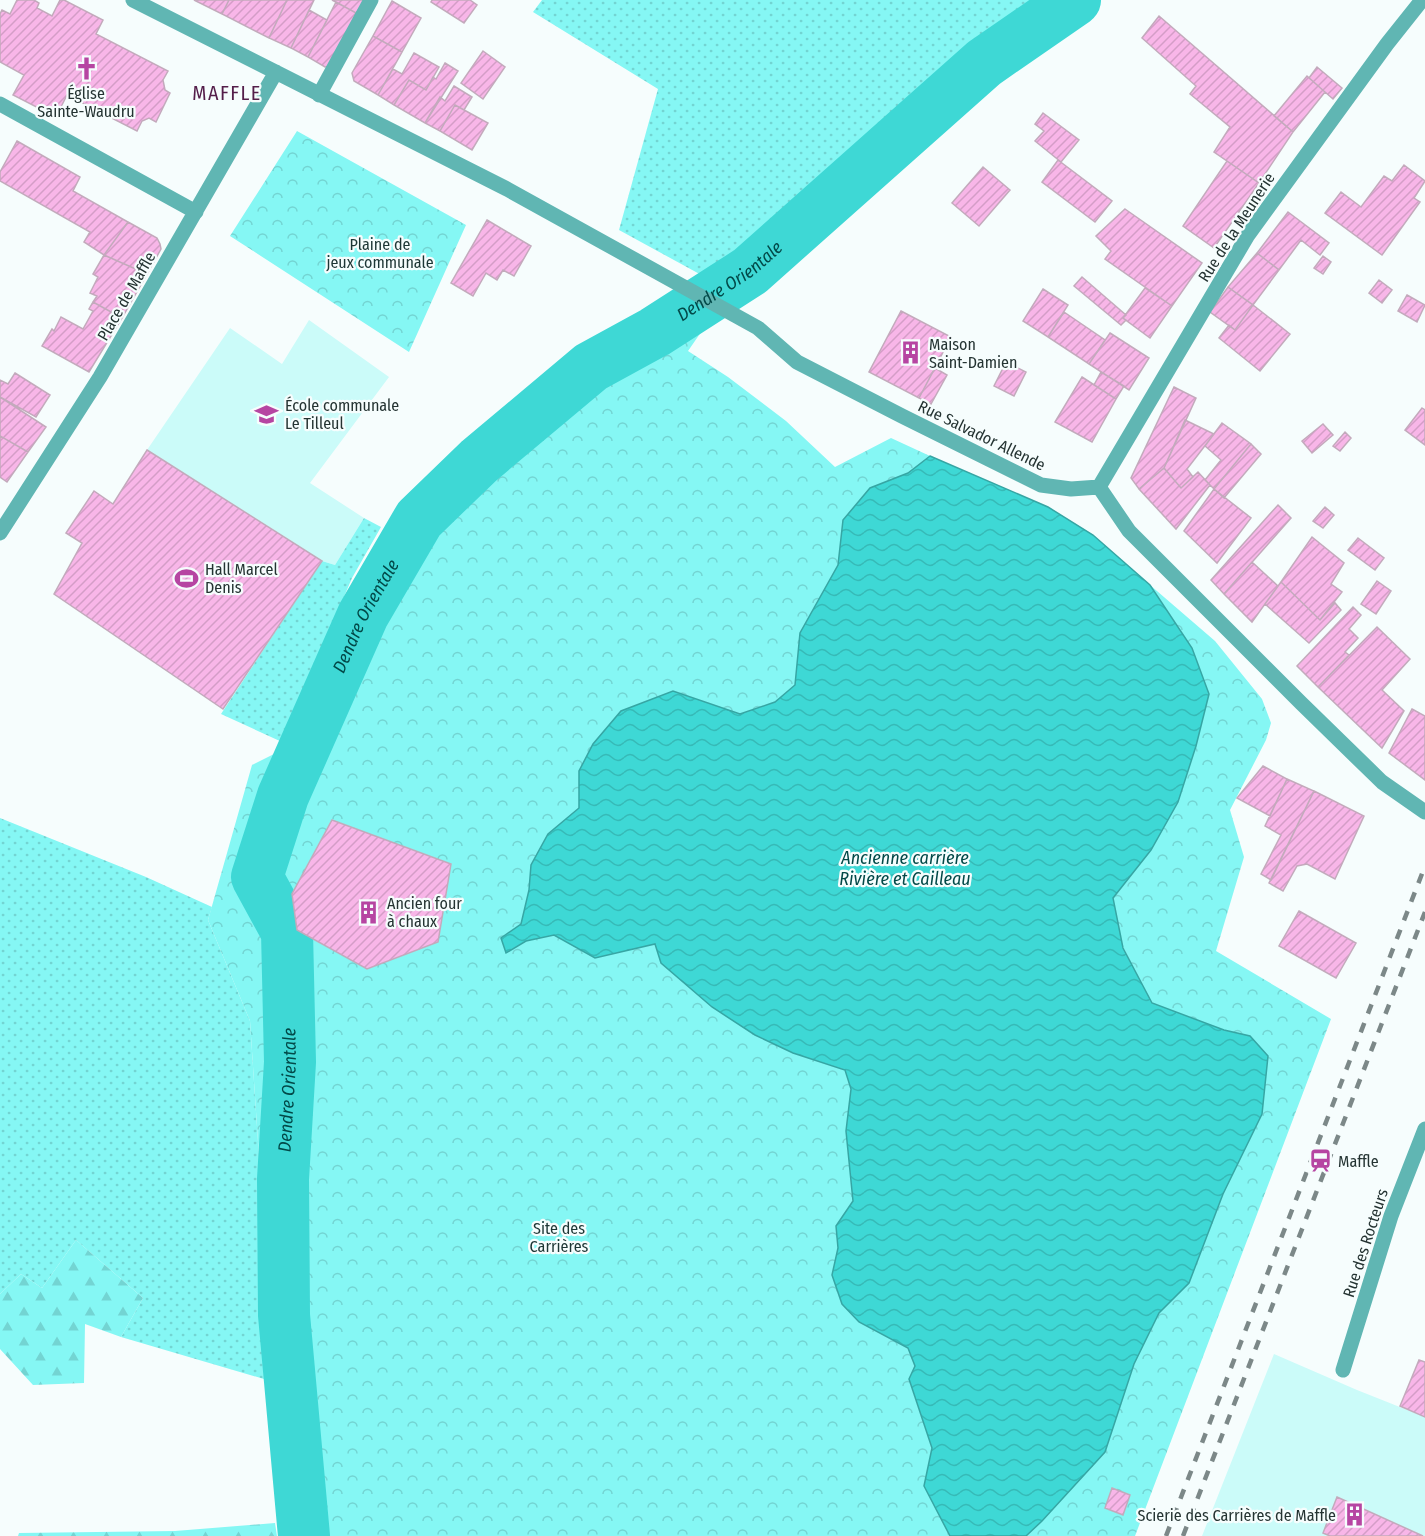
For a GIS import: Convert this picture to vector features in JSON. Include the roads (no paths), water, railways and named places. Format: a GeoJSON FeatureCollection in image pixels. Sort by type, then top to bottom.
{"type":"FeatureCollection","features":[{"type":"Feature","properties":{"kind":"street"},"geometry":{"type":"LineString","coordinates":[[133,0],[319,95],[371,0]]}},
{"type":"Feature","properties":{"kind":"street","name":"Rue de la Meunerie"},"geometry":{"type":"LineString","coordinates":[[1099,487],[1248,235],[1387,44],[1422,0]]}},
{"type":"Feature","properties":{"kind":"street","name":"Place de Maffle"},"geometry":{"type":"LineString","coordinates":[[0,533],[100,377],[276,72]]}},
{"type":"Feature","properties":{"kind":"street","name":"Rue Salvador Allende"},"geometry":{"type":"LineString","coordinates":[[319,95],[487,179],[758,328],[797,362],[1041,485],[1071,489],[1099,487]]}},
{"type":"Feature","properties":{"kind":"street"},"geometry":{"type":"LineString","coordinates":[[0,104],[196,212]]}},
{"type":"Feature","properties":{"kind":"street"},"geometry":{"type":"LineString","coordinates":[[1099,487],[1129,531],[1301,703],[1382,782],[1425,812]]}},
{"type":"Feature","properties":{"kind":"street","name":"Rue des Rocteurs"},"geometry":{"type":"LineString","coordinates":[[1343,1370],[1391,1216],[1425,1129]]}},
{"type":"Feature","properties":{"kind":"water","name":"Ancienne carrière Rivière et Cailleau"},"geometry":{"type":"Polygon","coordinates":[[[930,456],[1048,507],[1093,535],[1150,585],[1192,648],[1209,694],[1196,746],[1178,802],[1151,850],[1113,898],[1123,948],[1152,1003],[1224,1030],[1250,1036],[1268,1056],[1262,1114],[1223,1194],[1189,1283],[1159,1313],[1134,1364],[1105,1452],[1026,1536],[950,1536],[924,1486],[932,1448],[909,1379],[915,1366],[908,1348],[859,1322],[842,1304],[832,1275],[838,1248],[836,1226],[853,1201],[846,1131],[851,1089],[845,1070],[793,1053],[755,1035],[712,1007],[661,963],[655,944],[595,958],[554,935],[526,941],[506,953],[501,938],[521,924],[529,890],[531,865],[548,834],[579,808],[579,771],[593,744],[621,711],[673,691],[740,714],[775,702],[795,685],[800,633],[838,565],[843,520],[870,488],[908,473],[930,456]]]}},
{"type":"Feature","properties":{"kind":"waterway","name":"Dendre Orientale"},"geometry":{"type":"LineString","coordinates":[[304,1536],[284,1315],[283,1179],[290,1062],[287,932],[257,877],[283,796],[363,615],[419,519],[479,461],[591,367],[655,332],[750,271],[984,63],[1075,0]]}},
{"type":"Feature","properties":{"kind":"railway"},"geometry":{"type":"LineString","coordinates":[[1166,1536],[1425,866]]}},
{"type":"Feature","properties":{"kind":"railway"},"geometry":{"type":"LineString","coordinates":[[1183,1536],[1425,912]]}},
{"type":"Feature","properties":{"kind":"place","name":"Église Sainte-Waudru"},"geometry":{"type":"Point","coordinates":[86,68]}},
{"type":"Feature","properties":{"kind":"place","name":"Maison Saint-Damien"},"geometry":{"type":"Point","coordinates":[911,353]}},
{"type":"Feature","properties":{"kind":"place","name":"École communale Le Tilleul"},"geometry":{"type":"Point","coordinates":[267,414]}},
{"type":"Feature","properties":{"kind":"place","name":"Hall Marcel Denis"},"geometry":{"type":"Point","coordinates":[187,578]}},
{"type":"Feature","properties":{"kind":"place","name":"Ancien four à chaux"},"geometry":{"type":"Point","coordinates":[369,912]}},
{"type":"Feature","properties":{"kind":"place","name":"Maffle"},"geometry":{"type":"Point","coordinates":[1320,1161]}},
{"type":"Feature","properties":{"kind":"place","name":"Scierie des Carrières de Maffle"},"geometry":{"type":"Point","coordinates":[1354,1515]}},
{"type":"Feature","properties":{"kind":"district","name":"MAFFLE"},"geometry":{"type":"Point","coordinates":[227,93]}},
{"type":"Feature","properties":{"kind":"park label","name":"Plaine de jeux communale"},"geometry":{"type":"Point","coordinates":[380,253]}},
{"type":"Feature","properties":{"kind":"park label","name":"Site des Carrières"},"geometry":{"type":"Point","coordinates":[559,1237]}}]}
